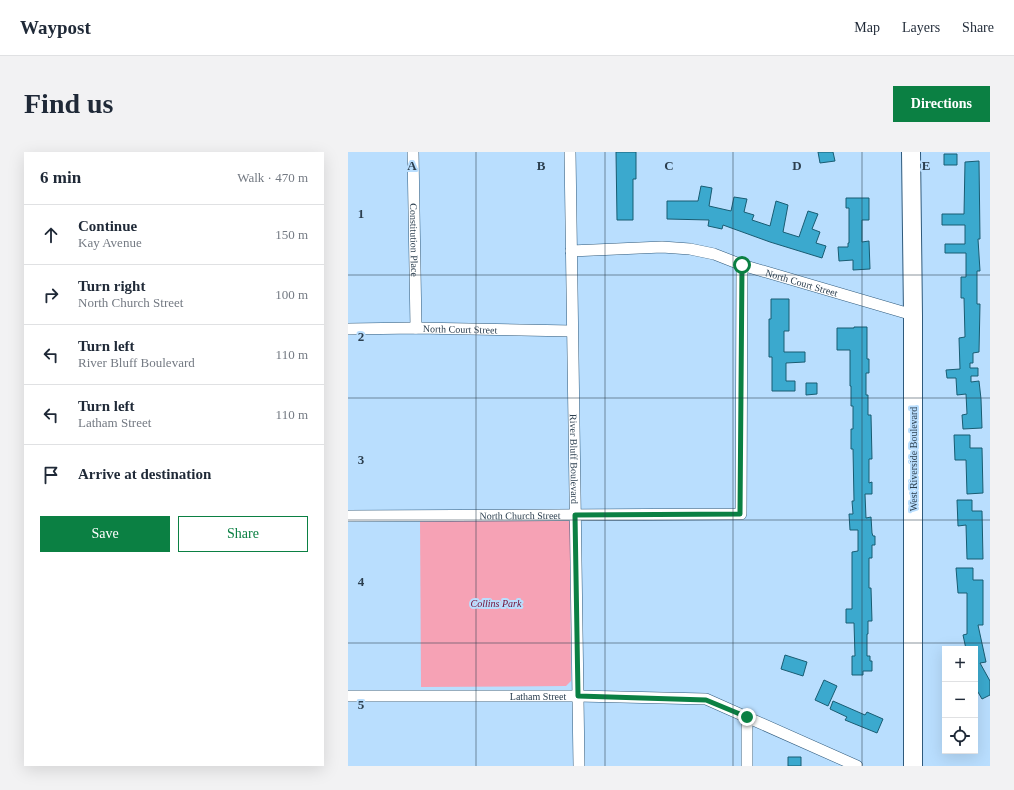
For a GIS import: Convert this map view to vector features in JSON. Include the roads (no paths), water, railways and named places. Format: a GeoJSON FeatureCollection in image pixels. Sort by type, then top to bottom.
{"type":"FeatureCollection","features":[{"type":"Feature","properties":{"kind":"main road","name":"West Riverside Boulevard"},"geometry":{"type":"LineString","coordinates":[[911,152],[913,315],[913,766]]}},
{"type":"Feature","properties":{"kind":"street","name":"Constitution Place"},"geometry":{"type":"LineString","coordinates":[[413,152],[416,328]]}},
{"type":"Feature","properties":{"kind":"street","name":"River Bluff Boulevard"},"geometry":{"type":"LineString","coordinates":[[570,152],[579,766]]}},
{"type":"Feature","properties":{"kind":"street","name":"North Court Street"},"geometry":{"type":"LineString","coordinates":[[571,251],[662,247],[690,249],[714,254],[742,265],[913,315]]}},
{"type":"Feature","properties":{"kind":"street","name":"North Church Street"},"geometry":{"type":"LineString","coordinates":[[348,516],[740,514],[742,265]]}},
{"type":"Feature","properties":{"kind":"street","name":"North Court Street"},"geometry":{"type":"LineString","coordinates":[[348,329],[416,328],[572,331]]}},
{"type":"Feature","properties":{"kind":"street","name":"Latham Street"},"geometry":{"type":"LineString","coordinates":[[348,696],[578,696],[706,700],[857,766]]}},
{"type":"Feature","properties":{"kind":"street"},"geometry":{"type":"LineString","coordinates":[[747,717],[747,766]]}},
{"type":"Feature","properties":{"kind":"park label","name":"Collins Park"},"geometry":{"type":"Point","coordinates":[496,603]}}]}
